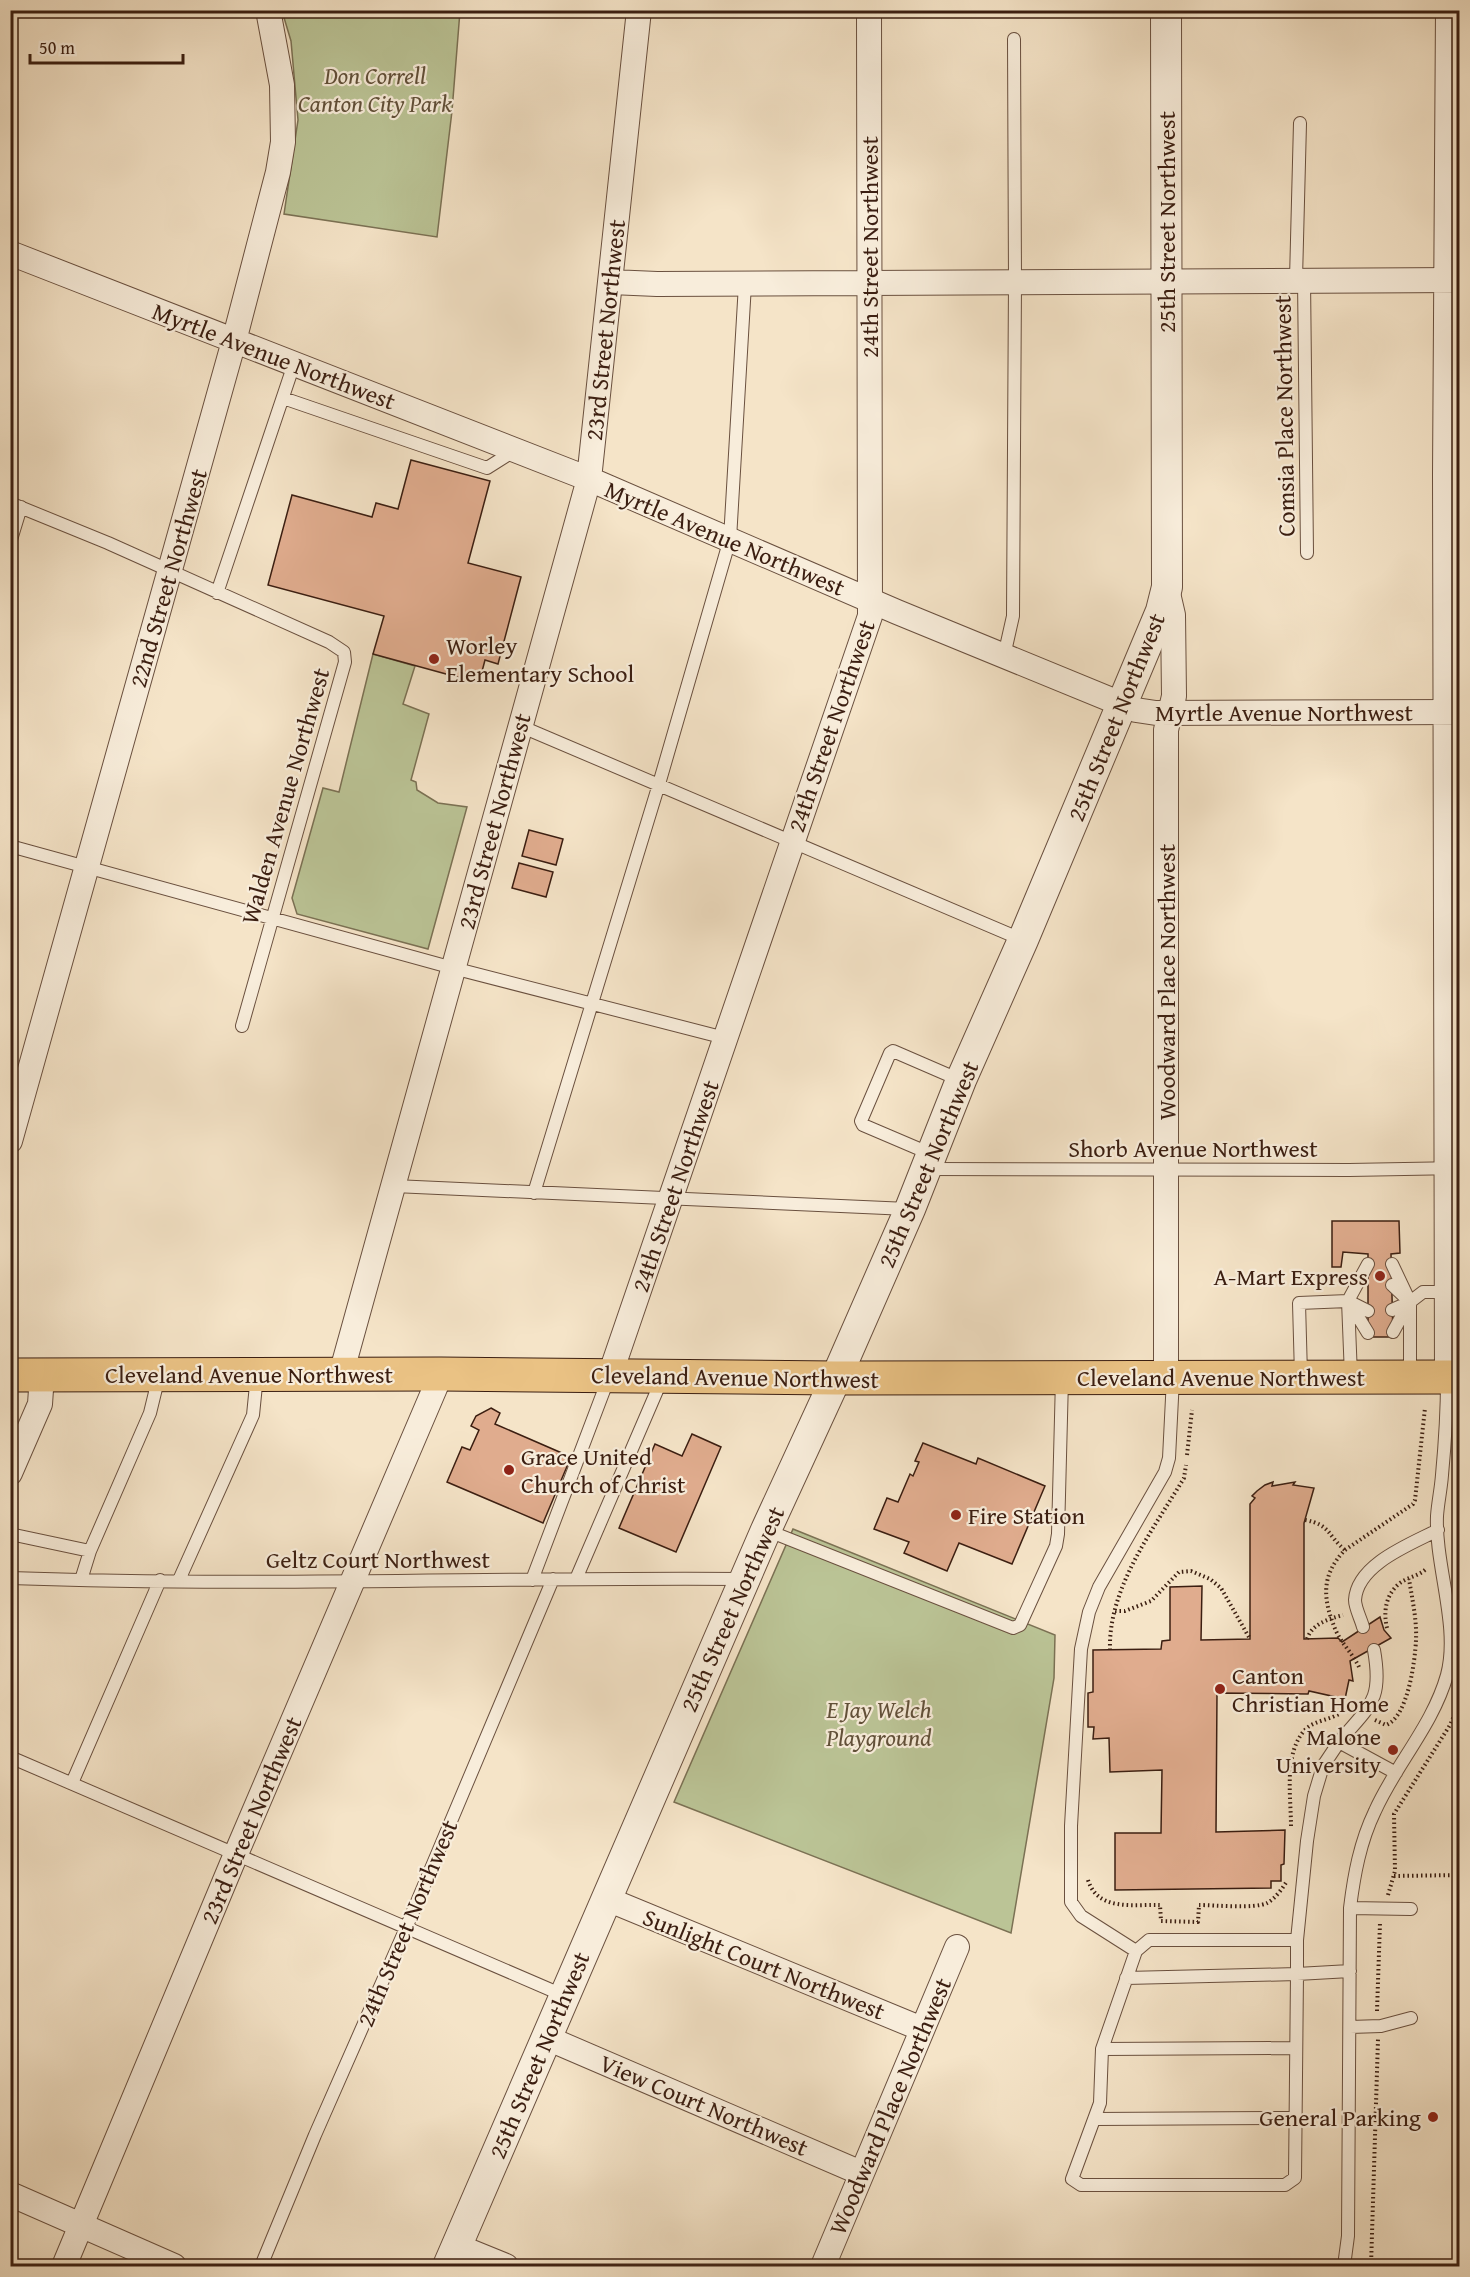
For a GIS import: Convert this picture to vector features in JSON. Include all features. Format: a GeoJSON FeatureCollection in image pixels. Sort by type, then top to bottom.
{"type":"FeatureCollection","features":[{"type":"Feature","properties":{"kind":"main road","name":"Cleveland Avenue Northwest"},"geometry":{"type":"LineString","coordinates":[[26,1375],[441,1374],[836,1378],[1453,1377]]}},
{"type":"Feature","properties":{"kind":"street","name":"22nd Street Northwest"},"geometry":{"type":"LineString","coordinates":[[10,1142],[234,341],[278,172],[283,142],[282,85],[268,10]]}},
{"type":"Feature","properties":{"kind":"street","name":"23rd Street Northwest"},"geometry":{"type":"LineString","coordinates":[[341,1374],[589,478],[639,10]]}},
{"type":"Feature","properties":{"kind":"street","name":"24th Street Northwest"},"geometry":{"type":"LineString","coordinates":[[610,1375],[870,616],[869,10]]}},
{"type":"Feature","properties":{"kind":"street","name":"25th Street Northwest"},"geometry":{"type":"LineString","coordinates":[[452,2256],[766,1530],[910,1209],[962,1080],[1161,611],[1167,587],[1166,10]]}},
{"type":"Feature","properties":{"kind":"street"},"geometry":{"type":"LineString","coordinates":[[1448,10],[1454,48],[1453,1168],[1447,1292],[1453,1377]]}},
{"type":"Feature","properties":{"kind":"street","name":"Myrtle Avenue Northwest"},"geometry":{"type":"LineString","coordinates":[[10,253],[589,478],[1004,656],[1146,712],[1453,712]]}},
{"type":"Feature","properties":{"kind":"street"},"geometry":{"type":"LineString","coordinates":[[611,282],[745,284],[1300,279],[1453,280]]}},
{"type":"Feature","properties":{"kind":"street","name":"Woodward Place Northwest"},"geometry":{"type":"LineString","coordinates":[[1167,587],[1173,615],[1174,696],[1166,730],[1166,1169],[1170,1377]]}},
{"type":"Feature","properties":{"kind":"street","name":"23rd Street Northwest"},"geometry":{"type":"LineString","coordinates":[[64,2266],[236,1854],[441,1374]]}},
{"type":"Feature","properties":{"kind":"street"},"geometry":{"type":"LineString","coordinates":[[10,1473],[40,1404],[26,1375]]}},
{"type":"Feature","properties":{"kind":"street","name":"Sunlight Court Northwest"},"geometry":{"type":"LineString","coordinates":[[607,1899],[922,2029]]}},
{"type":"Feature","properties":{"kind":"street","name":"Woodward Place Northwest"},"geometry":{"type":"LineString","coordinates":[[823,2266],[957,1947]]}},
{"type":"Feature","properties":{"kind":"street","name":"View Court Northwest"},"geometry":{"type":"LineString","coordinates":[[547,2038],[861,2173]]}},
{"type":"Feature","properties":{"kind":"street"},"geometry":{"type":"LineString","coordinates":[[10,2194],[174,2266]]}},
{"type":"Feature","properties":{"kind":"street"},"geometry":{"type":"LineString","coordinates":[[452,2256],[506,2266]]}},
{"type":"Feature","properties":{"kind":"lane"},"geometry":{"type":"LineString","coordinates":[[1004,656],[1013,616],[1016,282],[1014,39]]}},
{"type":"Feature","properties":{"kind":"lane","name":"Comsia Place Northwest"},"geometry":{"type":"LineString","coordinates":[[1300,123],[1300,279],[1307,553]]}},
{"type":"Feature","properties":{"kind":"lane"},"geometry":{"type":"LineString","coordinates":[[534,1193],[659,784],[730,540],[745,284]]}},
{"type":"Feature","properties":{"kind":"lane"},"geometry":{"type":"LineString","coordinates":[[217,593],[294,364]]}},
{"type":"Feature","properties":{"kind":"lane"},"geometry":{"type":"LineString","coordinates":[[283,398],[487,468],[516,450]]}},
{"type":"Feature","properties":{"kind":"lane"},"geometry":{"type":"LineString","coordinates":[[10,543],[16,505]]}},
{"type":"Feature","properties":{"kind":"lane","name":"Walden Avenue Northwest"},"geometry":{"type":"LineString","coordinates":[[16,505],[329,642],[344,652],[345,662],[242,1026]]}},
{"type":"Feature","properties":{"kind":"lane"},"geometry":{"type":"LineString","coordinates":[[520,726],[1023,940]]}},
{"type":"Feature","properties":{"kind":"lane"},"geometry":{"type":"LineString","coordinates":[[10,846],[453,968],[725,1038]]}},
{"type":"Feature","properties":{"kind":"lane"},"geometry":{"type":"LineString","coordinates":[[930,1162],[863,1125],[861,1121],[890,1053],[893,1051],[962,1080]]}},
{"type":"Feature","properties":{"kind":"lane","name":"Shorb Avenue Northwest"},"geometry":{"type":"LineString","coordinates":[[930,1162],[1166,1169],[1453,1168]]}},
{"type":"Feature","properties":{"kind":"lane"},"geometry":{"type":"LineString","coordinates":[[394,1186],[910,1209]]}},
{"type":"Feature","properties":{"kind":"lane"},"geometry":{"type":"LineString","coordinates":[[1392,1263],[1410,1302],[1410,1377]]}},
{"type":"Feature","properties":{"kind":"lane"},"geometry":{"type":"LineString","coordinates":[[1351,1377],[1348,1301],[1368,1264]]}},
{"type":"Feature","properties":{"kind":"lane"},"geometry":{"type":"LineString","coordinates":[[1348,1301],[1368,1285]]}},
{"type":"Feature","properties":{"kind":"lane"},"geometry":{"type":"LineString","coordinates":[[1392,1285],[1410,1302]]}},
{"type":"Feature","properties":{"kind":"lane"},"geometry":{"type":"LineString","coordinates":[[1392,1310],[1410,1302],[1423,1292],[1447,1292]]}},
{"type":"Feature","properties":{"kind":"lane"},"geometry":{"type":"LineString","coordinates":[[1348,1301],[1368,1334]]}},
{"type":"Feature","properties":{"kind":"lane"},"geometry":{"type":"LineString","coordinates":[[1301,1377],[1299,1303],[1348,1301],[1368,1311]]}},
{"type":"Feature","properties":{"kind":"lane"},"geometry":{"type":"LineString","coordinates":[[1393,1332],[1410,1302]]}},
{"type":"Feature","properties":{"kind":"lane"},"geometry":{"type":"LineString","coordinates":[[179,1580],[253,1415],[257,1374]]}},
{"type":"Feature","properties":{"kind":"lane"},"geometry":{"type":"LineString","coordinates":[[81,1580],[90,1551],[150,1413],[159,1375]]}},
{"type":"Feature","properties":{"kind":"lane"},"geometry":{"type":"LineString","coordinates":[[532,1580],[610,1375]]}},
{"type":"Feature","properties":{"kind":"lane"},"geometry":{"type":"LineString","coordinates":[[576,1579],[664,1376]]}},
{"type":"Feature","properties":{"kind":"lane"},"geometry":{"type":"LineString","coordinates":[[1136,1951],[1081,1916],[1071,1902],[1071,1826],[1081,1649],[1089,1612],[1100,1587],[1165,1472],[1169,1458],[1170,1377]]}},
{"type":"Feature","properties":{"kind":"lane"},"geometry":{"type":"LineString","coordinates":[[1344,2266],[1348,2236],[1350,1908],[1362,1844],[1374,1812],[1429,1720],[1441,1695],[1448,1671],[1450,1639],[1444,1584],[1438,1557],[1437,1516],[1453,1377]]}},
{"type":"Feature","properties":{"kind":"lane"},"geometry":{"type":"LineString","coordinates":[[766,1530],[1012,1628],[1020,1625],[1056,1546],[1062,1378]]}},
{"type":"Feature","properties":{"kind":"lane"},"geometry":{"type":"LineString","coordinates":[[1363,1627],[1355,1600],[1361,1583],[1371,1569],[1389,1556],[1438,1530]]}},
{"type":"Feature","properties":{"kind":"lane"},"geometry":{"type":"LineString","coordinates":[[10,1534],[90,1551]]}},
{"type":"Feature","properties":{"kind":"lane","name":"Geltz Court Northwest"},"geometry":{"type":"LineString","coordinates":[[10,1578],[352,1581],[745,1579]]}},
{"type":"Feature","properties":{"kind":"lane","name":"24th Street Northwest"},"geometry":{"type":"LineString","coordinates":[[261,2266],[553,1579]]}},
{"type":"Feature","properties":{"kind":"lane"},"geometry":{"type":"LineString","coordinates":[[72,1783],[160,1580]]}},
{"type":"Feature","properties":{"kind":"lane"},"geometry":{"type":"LineString","coordinates":[[1297,1940],[1149,1940],[1136,1951],[1102,2049],[1100,2103],[1072,2179],[1081,2185],[1285,2185],[1295,2178],[1297,1940],[1307,1841],[1314,1796],[1323,1766],[1339,1742],[1364,1713],[1378,1690],[1379,1675],[1374,1650]]}},
{"type":"Feature","properties":{"kind":"lane"},"geometry":{"type":"LineString","coordinates":[[1339,1742],[1396,1773]]}},
{"type":"Feature","properties":{"kind":"lane"},"geometry":{"type":"LineString","coordinates":[[10,1757],[565,1996]]}},
{"type":"Feature","properties":{"kind":"lane"},"geometry":{"type":"LineString","coordinates":[[1350,1908],[1411,1909]]}},
{"type":"Feature","properties":{"kind":"lane"},"geometry":{"type":"LineString","coordinates":[[1126,1978],[1350,1971]]}},
{"type":"Feature","properties":{"kind":"lane"},"geometry":{"type":"LineString","coordinates":[[1350,2027],[1377,2026],[1411,2018]]}},
{"type":"Feature","properties":{"kind":"lane"},"geometry":{"type":"LineString","coordinates":[[1102,2049],[1296,2048]]}},
{"type":"Feature","properties":{"kind":"lane"},"geometry":{"type":"LineString","coordinates":[[1094,2118],[1295,2118]]}},
{"type":"Feature","properties":{"kind":"path"},"geometry":{"type":"LineString","coordinates":[[1361,1671],[1337,1632],[1325,1600],[1325,1582],[1338,1557],[1345,1550],[1413,1504],[1425,1408]]}},
{"type":"Feature","properties":{"kind":"path"},"geometry":{"type":"LineString","coordinates":[[1305,1520],[1326,1527],[1345,1550]]}},
{"type":"Feature","properties":{"kind":"path"},"geometry":{"type":"LineString","coordinates":[[1387,1628],[1386,1608],[1389,1595],[1400,1583],[1423,1572],[1455,1542]]}},
{"type":"Feature","properties":{"kind":"path"},"geometry":{"type":"LineString","coordinates":[[1115,1611],[1125,1611],[1151,1601],[1179,1572],[1191,1571],[1210,1579],[1221,1588],[1250,1639]]}},
{"type":"Feature","properties":{"kind":"path"},"geometry":{"type":"LineString","coordinates":[[1291,1837],[1292,1757],[1299,1738],[1309,1726],[1340,1714],[1350,1702],[1379,1723],[1386,1725],[1397,1717],[1402,1707],[1410,1682],[1416,1638],[1409,1579]]}},
{"type":"Feature","properties":{"kind":"path"},"geometry":{"type":"LineString","coordinates":[[1307,1639],[1310,1632],[1320,1623],[1358,1611]]}},
{"type":"Feature","properties":{"kind":"path"},"geometry":{"type":"LineString","coordinates":[[1371,2266],[1380,1926],[1394,1876],[1394,1814],[1450,1725],[1460,1702]]}},
{"type":"Feature","properties":{"kind":"path"},"geometry":{"type":"LineString","coordinates":[[1086,1873],[1090,1886],[1100,1899],[1111,1904],[1160,1905],[1161,1921],[1198,1922],[1198,1905],[1256,1906],[1268,1903],[1281,1891],[1287,1881],[1288,1870]]}},
{"type":"Feature","properties":{"kind":"path"},"geometry":{"type":"LineString","coordinates":[[1394,1876],[1460,1875]]}},
{"type":"Feature","properties":{"kind":"green space","name":"Don Correll Canton City Park"},"geometry":{"type":"Polygon","coordinates":[[[282,11],[460,11],[452,111],[437,237],[284,214],[298,120],[291,41],[282,11]]]}},
{"type":"Feature","properties":{"kind":"green space"},"geometry":{"type":"Polygon","coordinates":[[[373,654],[415,666],[403,704],[429,714],[411,780],[416,782],[417,790],[438,803],[467,807],[428,949],[297,914],[292,898],[323,788],[339,792],[373,654]]]}},
{"type":"Feature","properties":{"kind":"green space","name":"E Jay Welch Playground"},"geometry":{"type":"Polygon","coordinates":[[[793,1529],[1055,1635],[1054,1678],[1011,1933],[674,1802],[793,1529]]]}},
{"type":"Feature","properties":{"kind":"building"},"geometry":{"type":"Polygon","coordinates":[[[411,460],[490,481],[468,563],[521,577],[498,664],[485,660],[479,683],[373,654],[384,616],[268,585],[292,495],[372,517],[376,503],[398,509],[411,460]]]}},
{"type":"Feature","properties":{"kind":"building"},"geometry":{"type":"Polygon","coordinates":[[[529,830],[563,839],[556,865],[522,856],[529,830]]]}},
{"type":"Feature","properties":{"kind":"building"},"geometry":{"type":"Polygon","coordinates":[[[519,863],[553,872],[546,897],[512,888],[519,863]]]}},
{"type":"Feature","properties":{"kind":"building","name":"A-Mart Express"},"geometry":{"type":"Polygon","coordinates":[[[1332,1221],[1399,1221],[1400,1253],[1391,1254],[1393,1337],[1368,1337],[1368,1254],[1343,1252],[1341,1267],[1332,1267],[1332,1221]]]}},
{"type":"Feature","properties":{"kind":"building","name":"Grace United Church of Christ"},"geometry":{"type":"Polygon","coordinates":[[[491,1408],[500,1413],[495,1424],[571,1457],[543,1523],[447,1482],[462,1447],[470,1450],[479,1430],[471,1426],[476,1416],[491,1408]]]}},
{"type":"Feature","properties":{"kind":"building"},"geometry":{"type":"Polygon","coordinates":[[[692,1434],[721,1447],[676,1552],[619,1528],[655,1444],[682,1456],[692,1434]]]}},
{"type":"Feature","properties":{"kind":"building","name":"Fire Station"},"geometry":{"type":"Polygon","coordinates":[[[923,1443],[976,1464],[978,1458],[1045,1486],[1012,1564],[959,1543],[947,1571],[904,1553],[909,1542],[874,1529],[887,1498],[898,1502],[910,1474],[913,1476],[919,1462],[915,1461],[923,1443]]]}},
{"type":"Feature","properties":{"kind":"building","name":"Canton Christian Home"},"geometry":{"type":"Polygon","coordinates":[[[1273,1482],[1272,1486],[1295,1482],[1293,1485],[1314,1488],[1304,1523],[1304,1639],[1338,1638],[1342,1642],[1380,1617],[1384,1630],[1391,1638],[1350,1661],[1353,1681],[1349,1680],[1345,1699],[1309,1691],[1308,1694],[1217,1693],[1216,1832],[1285,1830],[1281,1881],[1271,1881],[1271,1888],[1115,1890],[1115,1833],[1161,1833],[1162,1770],[1110,1772],[1109,1738],[1093,1739],[1094,1727],[1088,1727],[1088,1693],[1093,1692],[1093,1650],[1161,1649],[1162,1641],[1170,1640],[1170,1587],[1202,1586],[1201,1640],[1250,1639],[1250,1504],[1255,1498],[1252,1496],[1257,1491],[1273,1482]]]}},
{"type":"Feature","properties":{"kind":"place","name":"Worley Elementary School"},"geometry":{"type":"Point","coordinates":[434,659]}},
{"type":"Feature","properties":{"kind":"place","name":"A-Mart Express"},"geometry":{"type":"Point","coordinates":[1380,1276]}},
{"type":"Feature","properties":{"kind":"place","name":"Grace United Church of Christ"},"geometry":{"type":"Point","coordinates":[509,1470]}},
{"type":"Feature","properties":{"kind":"place","name":"Fire Station"},"geometry":{"type":"Point","coordinates":[956,1515]}},
{"type":"Feature","properties":{"kind":"place","name":"Canton Christian Home"},"geometry":{"type":"Point","coordinates":[1220,1689]}},
{"type":"Feature","properties":{"kind":"place","name":"Malone University"},"geometry":{"type":"Point","coordinates":[1393,1750]}},
{"type":"Feature","properties":{"kind":"place","name":"General Parking"},"geometry":{"type":"Point","coordinates":[1433,2117]}}]}
